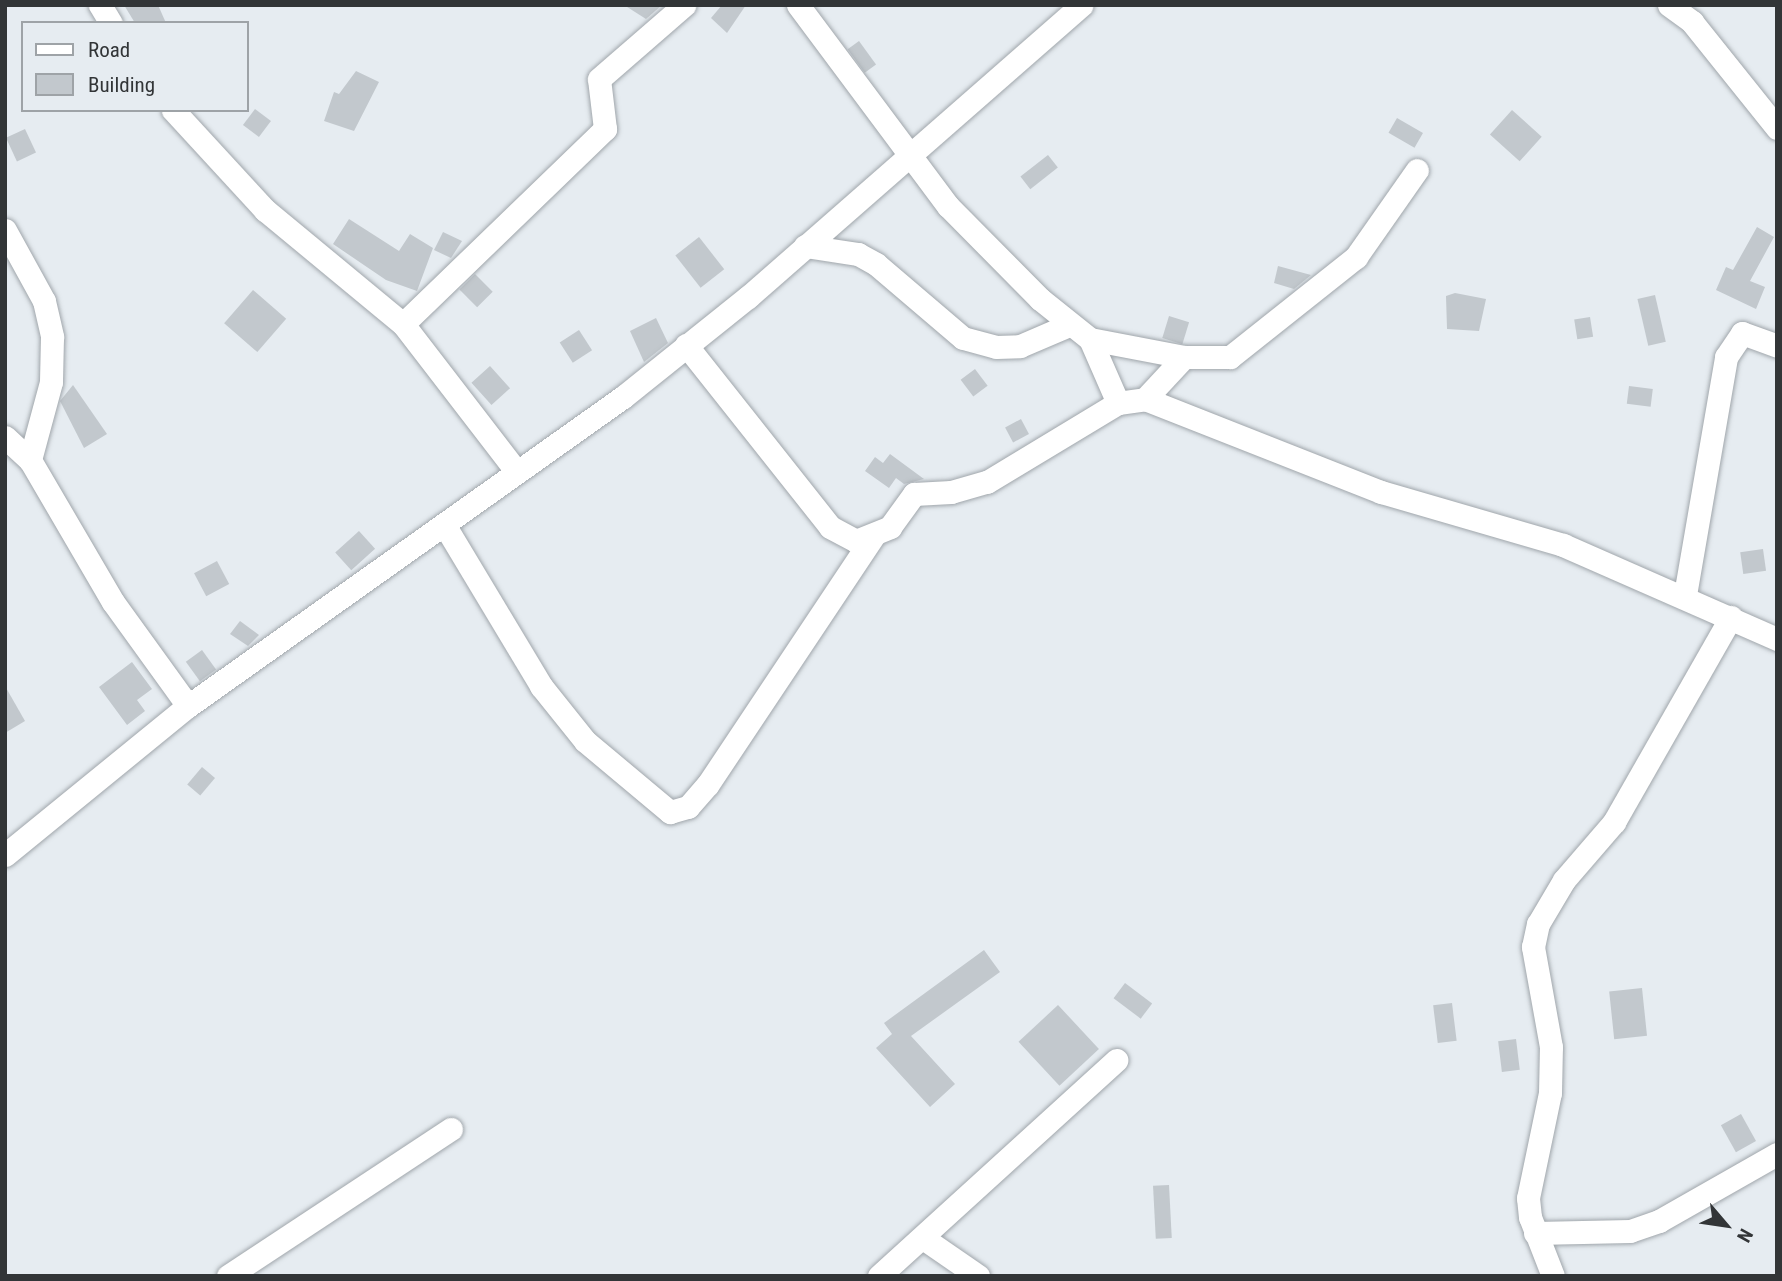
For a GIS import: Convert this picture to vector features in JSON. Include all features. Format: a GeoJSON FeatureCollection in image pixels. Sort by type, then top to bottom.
{"type":"FeatureCollection","features":[{"type":"Feature","properties":{"kind":"street"},"geometry":{"type":"LineString","coordinates":[[100,5],[110,21]]}},
{"type":"Feature","properties":{"kind":"street"},"geometry":{"type":"LineString","coordinates":[[403,324],[605,129],[599,79],[684,5]]}},
{"type":"Feature","properties":{"kind":"street"},"geometry":{"type":"LineString","coordinates":[[798,5],[948,206],[1069,325],[1090,340],[1184,357],[1230,357],[1296,308],[1356,257],[1418,170]]}},
{"type":"Feature","properties":{"kind":"street"},"geometry":{"type":"LineString","coordinates":[[10,842],[188,706],[445,526],[686,345],[805,246],[906,153],[1081,5]]}},
{"type":"Feature","properties":{"kind":"street"},"geometry":{"type":"LineString","coordinates":[[1669,5],[1692,22],[1777,128]]}},
{"type":"Feature","properties":{"kind":"street"},"geometry":{"type":"LineString","coordinates":[[175,112],[265,210],[403,324],[517,472]]}},
{"type":"Feature","properties":{"kind":"street"},"geometry":{"type":"LineString","coordinates":[[5,230],[44,301],[52,337],[51,382],[30,460]]}},
{"type":"Feature","properties":{"kind":"street"},"geometry":{"type":"LineString","coordinates":[[805,246],[858,254],[876,264],[963,338],[996,347],[1020,346],[1069,325]]}},
{"type":"Feature","properties":{"kind":"street"},"geometry":{"type":"LineString","coordinates":[[1685,595],[1726,357],[1742,334],[1777,346]]}},
{"type":"Feature","properties":{"kind":"street"},"geometry":{"type":"LineString","coordinates":[[1090,340],[1118,403]]}},
{"type":"Feature","properties":{"kind":"street"},"geometry":{"type":"LineString","coordinates":[[686,345],[830,527],[856,541],[872,538],[890,527],[914,494],[987,482],[1118,403],[1144,399],[1381,492],[1563,545],[1685,595],[1777,639]]}},
{"type":"Feature","properties":{"kind":"street"},"geometry":{"type":"LineString","coordinates":[[1144,399],[1184,357]]}},
{"type":"Feature","properties":{"kind":"street"},"geometry":{"type":"LineString","coordinates":[[5,437],[30,460],[106,591],[188,706]]}},
{"type":"Feature","properties":{"kind":"street"},"geometry":{"type":"LineString","coordinates":[[445,526],[541,686],[585,741],[670,812],[688,807],[708,784],[872,538]]}},
{"type":"Feature","properties":{"kind":"street"},"geometry":{"type":"LineString","coordinates":[[1553,1276],[1535,1233],[1528,1198],[1550,1081],[1550,1047],[1533,947],[1538,924],[1564,880],[1614,822],[1731,617]]}},
{"type":"Feature","properties":{"kind":"street"},"geometry":{"type":"LineString","coordinates":[[878,1276],[923,1238],[1116,1060]]}},
{"type":"Feature","properties":{"kind":"street"},"geometry":{"type":"LineString","coordinates":[[228,1276],[451,1129]]}},
{"type":"Feature","properties":{"kind":"street"},"geometry":{"type":"LineString","coordinates":[[1535,1233],[1630,1230],[1659,1221],[1777,1154]]}},
{"type":"Feature","properties":{"kind":"street"},"geometry":{"type":"LineString","coordinates":[[923,1238],[978,1276]]}},
{"type":"Feature","properties":{"kind":"building"},"geometry":{"type":"Polygon","coordinates":[[[124,5],[158,5],[165,21],[134,21],[124,5]]]}},
{"type":"Feature","properties":{"kind":"building"},"geometry":{"type":"Polygon","coordinates":[[[624,5],[662,5],[646,19],[624,5]]]}},
{"type":"Feature","properties":{"kind":"building"},"geometry":{"type":"Polygon","coordinates":[[[722,5],[746,5],[727,33],[711,18],[722,5]]]}},
{"type":"Feature","properties":{"kind":"building"},"geometry":{"type":"Polygon","coordinates":[[[859,41],[876,64],[865,73],[848,49],[859,41]]]}},
{"type":"Feature","properties":{"kind":"building"},"geometry":{"type":"Polygon","coordinates":[[[356,71],[379,82],[354,131],[324,121],[334,92],[339,94],[356,71]]]}},
{"type":"Feature","properties":{"kind":"building"},"geometry":{"type":"Polygon","coordinates":[[[255,109],[271,121],[259,137],[243,125],[255,109]]]}},
{"type":"Feature","properties":{"kind":"building"},"geometry":{"type":"Polygon","coordinates":[[[1512,110],[1542,137],[1520,161],[1490,135],[1512,110]]]}},
{"type":"Feature","properties":{"kind":"building"},"geometry":{"type":"Polygon","coordinates":[[[1397,118],[1423,133],[1414,148],[1388,133],[1397,118]]]}},
{"type":"Feature","properties":{"kind":"building"},"geometry":{"type":"Polygon","coordinates":[[[25,129],[36,153],[17,161],[6,138],[25,129]]]}},
{"type":"Feature","properties":{"kind":"building"},"geometry":{"type":"Polygon","coordinates":[[[1048,155],[1058,168],[1030,189],[1020,177],[1048,155]]]}},
{"type":"Feature","properties":{"kind":"building"},"geometry":{"type":"Polygon","coordinates":[[[349,219],[399,251],[410,234],[433,248],[417,291],[386,280],[333,244],[349,219]]]}},
{"type":"Feature","properties":{"kind":"building"},"geometry":{"type":"Polygon","coordinates":[[[1757,227],[1774,237],[1750,281],[1765,287],[1756,309],[1716,290],[1726,267],[1733,270],[1757,227]]]}},
{"type":"Feature","properties":{"kind":"building"},"geometry":{"type":"Polygon","coordinates":[[[443,232],[462,241],[451,258],[434,250],[443,232]]]}},
{"type":"Feature","properties":{"kind":"building"},"geometry":{"type":"Polygon","coordinates":[[[699,237],[724,269],[701,288],[675,255],[699,237]]]}},
{"type":"Feature","properties":{"kind":"building"},"geometry":{"type":"Polygon","coordinates":[[[1278,266],[1311,275],[1294,289],[1274,283],[1278,266]]]}},
{"type":"Feature","properties":{"kind":"building"},"geometry":{"type":"Polygon","coordinates":[[[475,274],[493,292],[477,307],[459,290],[475,274]]]}},
{"type":"Feature","properties":{"kind":"building"},"geometry":{"type":"Polygon","coordinates":[[[253,290],[286,319],[257,352],[224,323],[253,290]]]}},
{"type":"Feature","properties":{"kind":"building"},"geometry":{"type":"Polygon","coordinates":[[[1455,293],[1486,299],[1479,331],[1447,329],[1446,296],[1455,293]]]}},
{"type":"Feature","properties":{"kind":"building"},"geometry":{"type":"Polygon","coordinates":[[[1655,295],[1666,342],[1648,346],[1637,299],[1655,295]]]}},
{"type":"Feature","properties":{"kind":"building"},"geometry":{"type":"Polygon","coordinates":[[[1169,316],[1189,322],[1182,344],[1162,338],[1169,316]]]}},
{"type":"Feature","properties":{"kind":"building"},"geometry":{"type":"Polygon","coordinates":[[[1590,317],[1593,337],[1577,339],[1574,320],[1590,317]]]}},
{"type":"Feature","properties":{"kind":"building"},"geometry":{"type":"Polygon","coordinates":[[[656,318],[668,343],[644,362],[630,331],[656,318]]]}},
{"type":"Feature","properties":{"kind":"building"},"geometry":{"type":"Polygon","coordinates":[[[579,330],[592,350],[573,363],[560,343],[579,330]]]}},
{"type":"Feature","properties":{"kind":"building"},"geometry":{"type":"Polygon","coordinates":[[[490,366],[510,388],[491,405],[471,383],[490,366]]]}},
{"type":"Feature","properties":{"kind":"building"},"geometry":{"type":"Polygon","coordinates":[[[975,369],[988,386],[973,397],[961,380],[975,369]]]}},
{"type":"Feature","properties":{"kind":"building"},"geometry":{"type":"Polygon","coordinates":[[[73,385],[107,434],[84,448],[60,401],[73,385]]]}},
{"type":"Feature","properties":{"kind":"building"},"geometry":{"type":"Polygon","coordinates":[[[1629,386],[1653,389],[1651,407],[1627,404],[1629,386]]]}},
{"type":"Feature","properties":{"kind":"building"},"geometry":{"type":"Polygon","coordinates":[[[1021,419],[1029,434],[1013,442],[1005,427],[1021,419]]]}},
{"type":"Feature","properties":{"kind":"building"},"geometry":{"type":"Polygon","coordinates":[[[890,454],[924,479],[904,484],[896,478],[889,488],[865,471],[875,457],[883,463],[890,454]]]}},
{"type":"Feature","properties":{"kind":"building"},"geometry":{"type":"Polygon","coordinates":[[[359,531],[375,549],[351,570],[335,552],[359,531]]]}},
{"type":"Feature","properties":{"kind":"building"},"geometry":{"type":"Polygon","coordinates":[[[1763,549],[1766,571],[1743,574],[1740,552],[1763,549]]]}},
{"type":"Feature","properties":{"kind":"building"},"geometry":{"type":"Polygon","coordinates":[[[217,561],[229,584],[206,596],[194,573],[217,561]]]}},
{"type":"Feature","properties":{"kind":"building"},"geometry":{"type":"Polygon","coordinates":[[[240,621],[259,635],[248,646],[230,634],[240,621]]]}},
{"type":"Feature","properties":{"kind":"building"},"geometry":{"type":"Polygon","coordinates":[[[202,650],[216,669],[200,681],[186,662],[202,650]]]}},
{"type":"Feature","properties":{"kind":"building"},"geometry":{"type":"Polygon","coordinates":[[[132,662],[152,689],[137,700],[145,711],[127,725],[99,687],[132,662]]]}},
{"type":"Feature","properties":{"kind":"building"},"geometry":{"type":"Polygon","coordinates":[[[5,686],[25,721],[5,733],[5,686]]]}},
{"type":"Feature","properties":{"kind":"building"},"geometry":{"type":"Polygon","coordinates":[[[202,767],[215,778],[200,796],[187,785],[202,767]]]}},
{"type":"Feature","properties":{"kind":"building"},"geometry":{"type":"Polygon","coordinates":[[[984,950],[1000,972],[911,1036],[955,1084],[930,1107],[876,1048],[892,1034],[884,1023],[984,950]]]}},
{"type":"Feature","properties":{"kind":"building"},"geometry":{"type":"Polygon","coordinates":[[[1125,983],[1152,1003],[1141,1019],[1114,998],[1125,983]]]}},
{"type":"Feature","properties":{"kind":"building"},"geometry":{"type":"Polygon","coordinates":[[[1642,988],[1647,1036],[1614,1039],[1609,991],[1642,988]]]}},
{"type":"Feature","properties":{"kind":"building"},"geometry":{"type":"Polygon","coordinates":[[[1452,1003],[1457,1041],[1438,1043],[1433,1005],[1452,1003]]]}},
{"type":"Feature","properties":{"kind":"building"},"geometry":{"type":"Polygon","coordinates":[[[1058,1005],[1099,1049],[1059,1086],[1019,1042],[1058,1005]]]}},
{"type":"Feature","properties":{"kind":"building"},"geometry":{"type":"Polygon","coordinates":[[[1516,1039],[1520,1070],[1502,1072],[1498,1041],[1516,1039]]]}},
{"type":"Feature","properties":{"kind":"building"},"geometry":{"type":"Polygon","coordinates":[[[1741,1114],[1756,1141],[1736,1152],[1721,1125],[1741,1114]]]}},
{"type":"Feature","properties":{"kind":"building"},"geometry":{"type":"Polygon","coordinates":[[[1169,1185],[1172,1238],[1156,1239],[1153,1186],[1169,1185]]]}}]}
